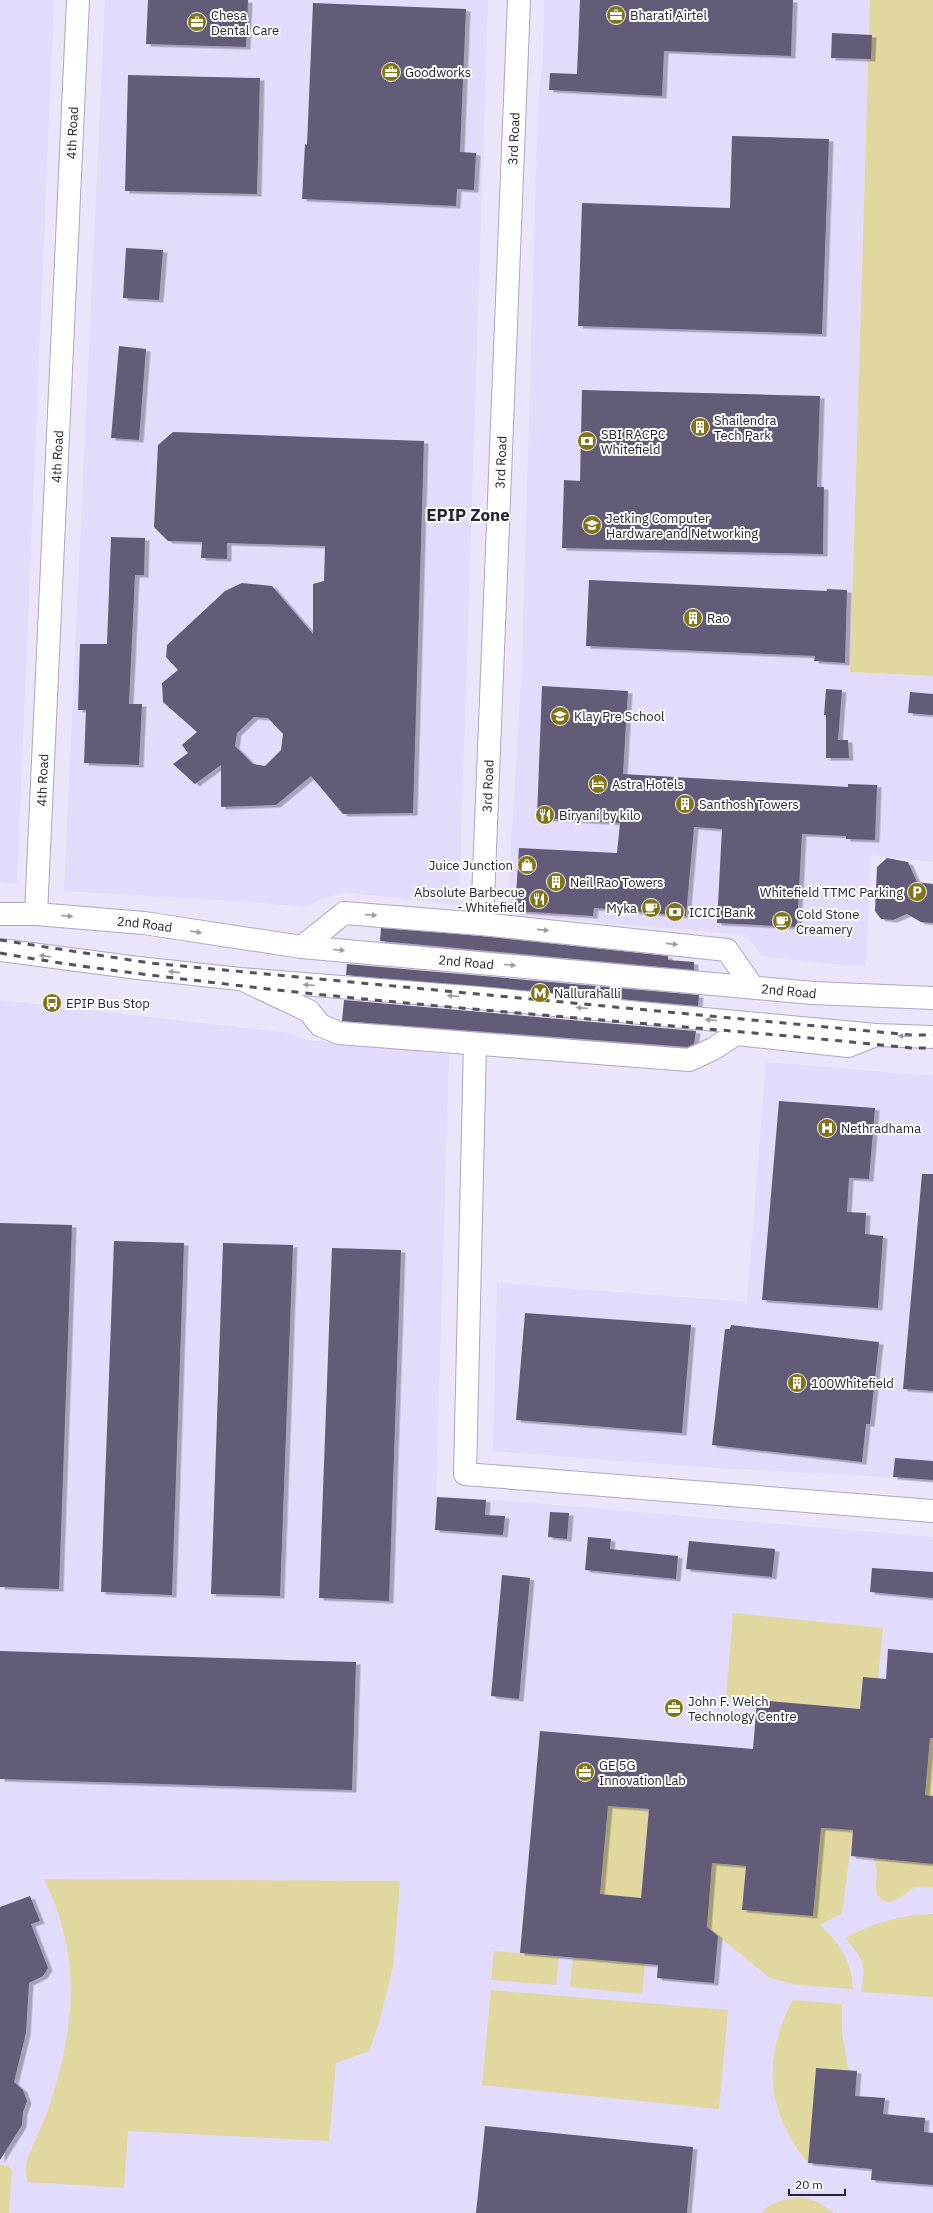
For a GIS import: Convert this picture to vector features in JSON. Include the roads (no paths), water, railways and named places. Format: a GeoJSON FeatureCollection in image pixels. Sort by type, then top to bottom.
{"type":"FeatureCollection","features":[{"type":"Feature","properties":{"kind":"street","name":"4th Road"},"geometry":{"type":"LineString","coordinates":[[36,914],[78,0]]}},
{"type":"Feature","properties":{"kind":"street","name":"3rd Road"},"geometry":{"type":"LineString","coordinates":[[482,924],[519,0]]}},
{"type":"Feature","properties":{"kind":"street"},"geometry":{"type":"LineString","coordinates":[[302,947],[344,913],[482,924],[727,950],[752,986]]}},
{"type":"Feature","properties":{"kind":"street","name":"2nd Road"},"geometry":{"type":"LineString","coordinates":[[0,914],[36,914],[144,924],[302,947],[813,992],[933,998]]}},
{"type":"Feature","properties":{"kind":"street"},"geometry":{"type":"LineString","coordinates":[[0,950],[138,968],[240,979],[479,998],[876,1035],[933,1037]]}},
{"type":"Feature","properties":{"kind":"street"},"geometry":{"type":"LineString","coordinates":[[240,979],[309,1011],[320,1025],[338,1033],[689,1060],[713,1049],[736,1034],[848,1046],[876,1035]]}},
{"type":"Feature","properties":{"kind":"street"},"geometry":{"type":"LineString","coordinates":[[475,1044],[465,1474],[933,1511]]}},
{"type":"Feature","properties":{"kind":"railway"},"geometry":{"type":"LineString","coordinates":[[0,940],[150,963],[911,1035],[933,1035]]}},
{"type":"Feature","properties":{"kind":"railway"},"geometry":{"type":"LineString","coordinates":[[0,953],[125,972],[333,996],[911,1048],[933,1048]]}},
{"type":"Feature","properties":{"kind":"place","name":"Bharati Airtel"},"geometry":{"type":"Point","coordinates":[616,15]}},
{"type":"Feature","properties":{"kind":"place","name":"Chesa Dental Care"},"geometry":{"type":"Point","coordinates":[197,22]}},
{"type":"Feature","properties":{"kind":"place","name":"Goodworks"},"geometry":{"type":"Point","coordinates":[391,72]}},
{"type":"Feature","properties":{"kind":"place","name":"Shailendra Tech Park"},"geometry":{"type":"Point","coordinates":[700,427]}},
{"type":"Feature","properties":{"kind":"place","name":"SBI RACPC Whitefield"},"geometry":{"type":"Point","coordinates":[587,441]}},
{"type":"Feature","properties":{"kind":"place","name":"Jetking Computer Hardware and Networking"},"geometry":{"type":"Point","coordinates":[592,525]}},
{"type":"Feature","properties":{"kind":"place","name":"Rao"},"geometry":{"type":"Point","coordinates":[693,618]}},
{"type":"Feature","properties":{"kind":"place","name":"Klay Pre School"},"geometry":{"type":"Point","coordinates":[560,716]}},
{"type":"Feature","properties":{"kind":"place","name":"Astra Hotels"},"geometry":{"type":"Point","coordinates":[598,784]}},
{"type":"Feature","properties":{"kind":"place","name":"Santhosh Towers"},"geometry":{"type":"Point","coordinates":[685,804]}},
{"type":"Feature","properties":{"kind":"place","name":"Biryani by kilo"},"geometry":{"type":"Point","coordinates":[545,815]}},
{"type":"Feature","properties":{"kind":"place","name":"Juice Junction"},"geometry":{"type":"Point","coordinates":[527,865]}},
{"type":"Feature","properties":{"kind":"place","name":"Neil Rao Towers"},"geometry":{"type":"Point","coordinates":[556,882]}},
{"type":"Feature","properties":{"kind":"place","name":"Whitefield TTMC Parking"},"geometry":{"type":"Point","coordinates":[917,892]}},
{"type":"Feature","properties":{"kind":"place","name":"Absolute Barbecue - Whitefield"},"geometry":{"type":"Point","coordinates":[539,899]}},
{"type":"Feature","properties":{"kind":"place","name":"Myka"},"geometry":{"type":"Point","coordinates":[651,908]}},
{"type":"Feature","properties":{"kind":"place","name":"ICICI Bank"},"geometry":{"type":"Point","coordinates":[675,912]}},
{"type":"Feature","properties":{"kind":"place","name":"Cold Stone Creamery"},"geometry":{"type":"Point","coordinates":[782,921]}},
{"type":"Feature","properties":{"kind":"place","name":"Nallurahalli"},"geometry":{"type":"Point","coordinates":[540,993]}},
{"type":"Feature","properties":{"kind":"place","name":"EPIP Bus Stop"},"geometry":{"type":"Point","coordinates":[52,1003]}},
{"type":"Feature","properties":{"kind":"place","name":"Nethradhama"},"geometry":{"type":"Point","coordinates":[827,1128]}},
{"type":"Feature","properties":{"kind":"place","name":"100Whitefield"},"geometry":{"type":"Point","coordinates":[797,1383]}},
{"type":"Feature","properties":{"kind":"place","name":"John F. Welch Technology Centre"},"geometry":{"type":"Point","coordinates":[674,1708]}},
{"type":"Feature","properties":{"kind":"place","name":"GE 5G Innovation Lab"},"geometry":{"type":"Point","coordinates":[585,1772]}},
{"type":"Feature","properties":{"kind":"district","name":"EPIP Zone"},"geometry":{"type":"Point","coordinates":[468,515]}}]}
